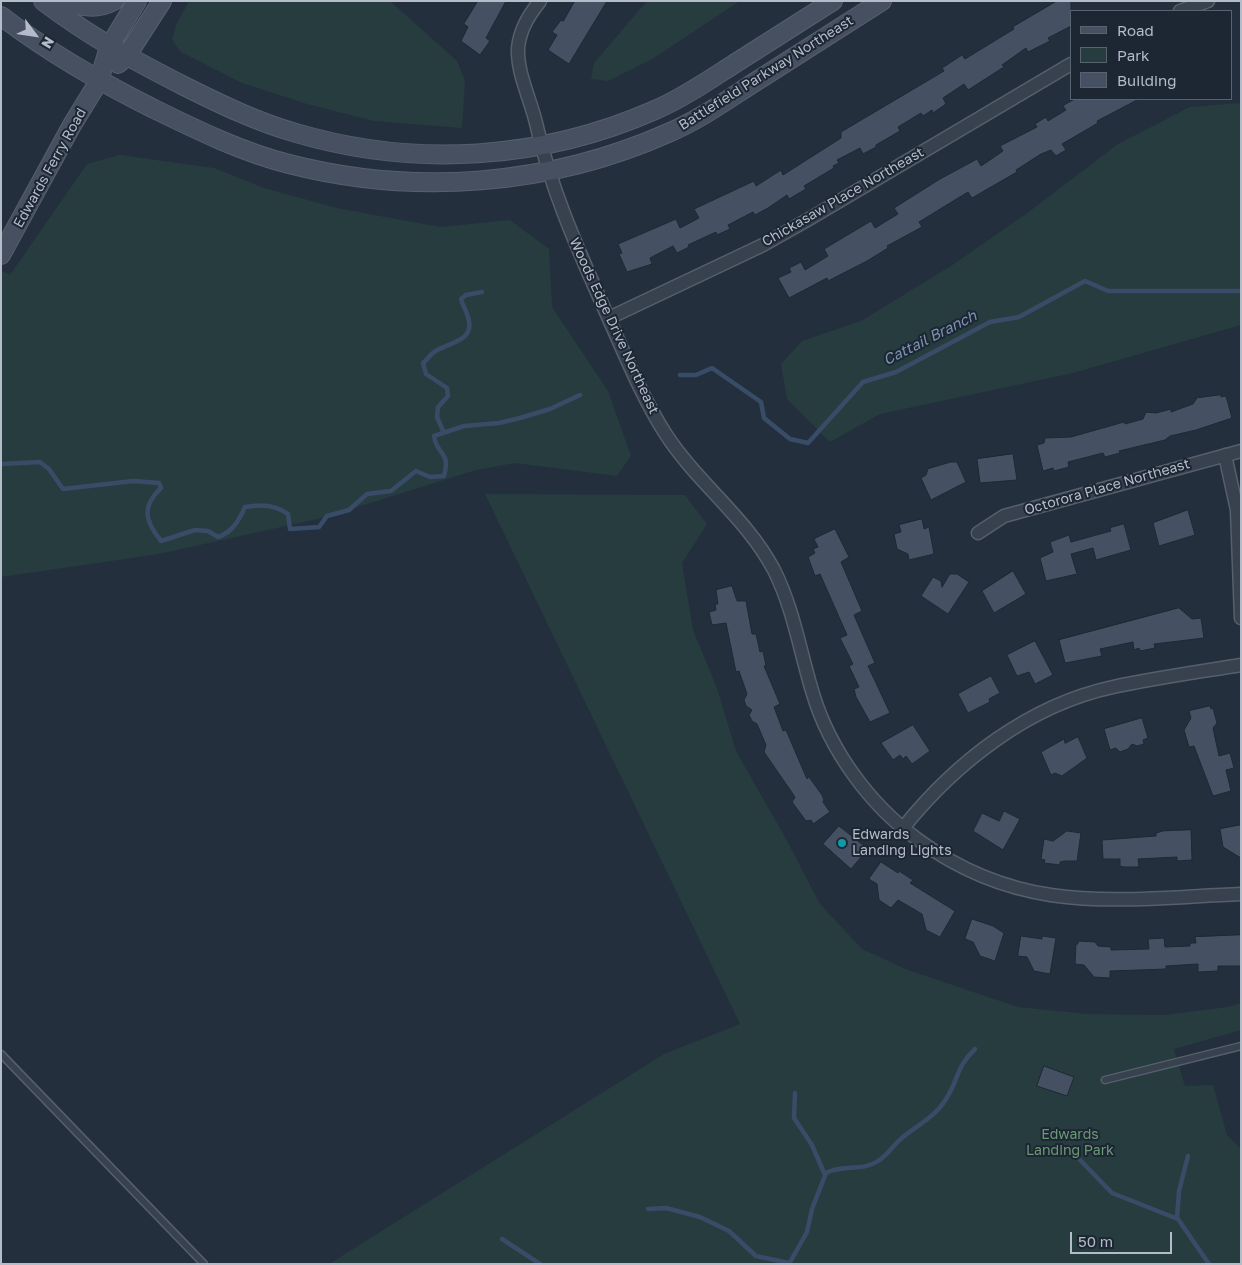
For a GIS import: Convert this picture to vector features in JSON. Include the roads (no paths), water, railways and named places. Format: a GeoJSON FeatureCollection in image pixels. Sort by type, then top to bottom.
{"type":"FeatureCollection","features":[{"type":"Feature","properties":{"kind":"main road","name":"Battlefield Parkway Northeast"},"geometry":{"type":"LineString","coordinates":[[43,1],[109,48],[224,106],[261,121],[294,133],[340,144],[424,155],[506,152],[541,146],[582,137],[657,109],[686,94],[833,1]]}},
{"type":"Feature","properties":{"kind":"main road"},"geometry":{"type":"LineString","coordinates":[[65,1],[79,6],[102,7],[114,1]]}},
{"type":"Feature","properties":{"kind":"main road"},"geometry":{"type":"LineString","coordinates":[[99,81],[109,48],[137,1]]}},
{"type":"Feature","properties":{"kind":"main road"},"geometry":{"type":"LineString","coordinates":[[99,81],[126,57],[162,1]]}},
{"type":"Feature","properties":{"kind":"main road","name":"Battlefield Parkway Northeast"},"geometry":{"type":"LineString","coordinates":[[1,16],[33,40],[99,81],[216,137],[288,164],[350,176],[424,182],[514,178],[549,172],[600,158],[669,133],[718,105],[882,1]]}},
{"type":"Feature","properties":{"kind":"main road","name":"Edwards Ferry Road"},"geometry":{"type":"LineString","coordinates":[[1,255],[72,125],[99,81]]}},
{"type":"Feature","properties":{"kind":"street","name":"Woods Edge Drive Northeast"},"geometry":{"type":"LineString","coordinates":[[540,1],[528,18],[518,46],[519,63],[541,146],[571,234],[638,384],[667,436],[687,464],[737,517],[773,568],[786,596],[796,627],[814,698],[842,756],[860,784],[903,828],[935,852],[971,872],[1001,884],[1032,893],[1096,900],[1241,894]]}},
{"type":"Feature","properties":{"kind":"street"},"geometry":{"type":"LineString","coordinates":[[1183,10],[1208,1]]}},
{"type":"Feature","properties":{"kind":"street","name":"Chickasaw Place Northeast"},"geometry":{"type":"LineString","coordinates":[[609,318],[763,244],[809,219],[1070,65]]}},
{"type":"Feature","properties":{"kind":"street","name":"Octorora Place Northeast"},"geometry":{"type":"LineString","coordinates":[[978,533],[1004,516],[1241,451]]}},
{"type":"Feature","properties":{"kind":"street"},"geometry":{"type":"LineString","coordinates":[[1225,455],[1237,510],[1241,618]]}},
{"type":"Feature","properties":{"kind":"street"},"geometry":{"type":"LineString","coordinates":[[903,828],[935,793],[985,747],[1046,711],[1112,687],[1241,665]]}},
{"type":"Feature","properties":{"kind":"lane"},"geometry":{"type":"LineString","coordinates":[[1104,1080],[1241,1046]]}},
{"type":"Feature","properties":{"kind":"lane"},"geometry":{"type":"LineString","coordinates":[[1,1054],[204,1264]]}},
{"type":"Feature","properties":{"kind":"waterway","name":"Cattail Branch"},"geometry":{"type":"LineString","coordinates":[[680,375],[696,375],[712,368],[761,402],[764,418],[790,439],[808,443],[863,382],[896,372],[990,322],[1019,317],[1085,281],[1108,291],[1241,291]]}},
{"type":"Feature","properties":{"kind":"waterway"},"geometry":{"type":"LineString","coordinates":[[444,433],[437,417],[438,407],[448,396],[447,388],[426,374],[423,363],[434,352],[459,340],[468,332],[467,315],[461,299],[466,295],[482,292]]}},
{"type":"Feature","properties":{"kind":"waterway","name":"Cattail Branch"},"geometry":{"type":"LineString","coordinates":[[1,464],[40,462],[49,469],[63,489],[133,481],[159,483],[161,488],[150,501],[148,514],[151,527],[161,541],[195,530],[208,531],[218,537],[232,529],[245,507],[256,506],[273,507],[288,514],[290,529],[319,527],[327,516],[349,510],[367,494],[391,491],[416,471],[430,477],[444,476],[446,462],[434,436],[464,426],[499,423],[520,418],[550,409],[580,395]]}},
{"type":"Feature","properties":{"kind":"waterway"},"geometry":{"type":"LineString","coordinates":[[789,1264],[807,1232],[812,1209],[826,1173],[832,1170],[865,1166],[882,1159],[900,1140],[942,1105],[961,1067],[975,1049]]}},
{"type":"Feature","properties":{"kind":"waterway"},"geometry":{"type":"LineString","coordinates":[[795,1093],[794,1118],[812,1145],[825,1175]]}},
{"type":"Feature","properties":{"kind":"waterway"},"geometry":{"type":"LineString","coordinates":[[1177,1218],[1179,1191],[1188,1156]]}},
{"type":"Feature","properties":{"kind":"waterway"},"geometry":{"type":"LineString","coordinates":[[1080,1160],[1112,1193],[1178,1219],[1209,1264]]}},
{"type":"Feature","properties":{"kind":"waterway"},"geometry":{"type":"LineString","coordinates":[[648,1209],[666,1208],[700,1217],[729,1231],[756,1256],[789,1263]]}},
{"type":"Feature","properties":{"kind":"waterway"},"geometry":{"type":"LineString","coordinates":[[502,1239],[540,1264]]}},
{"type":"Feature","properties":{"kind":"place","name":"Edwards Landing Lights"},"geometry":{"type":"Point","coordinates":[842,843]}},
{"type":"Feature","properties":{"kind":"park label","name":"Edwards Landing Park"},"geometry":{"type":"Point","coordinates":[1070,1144]}}]}
